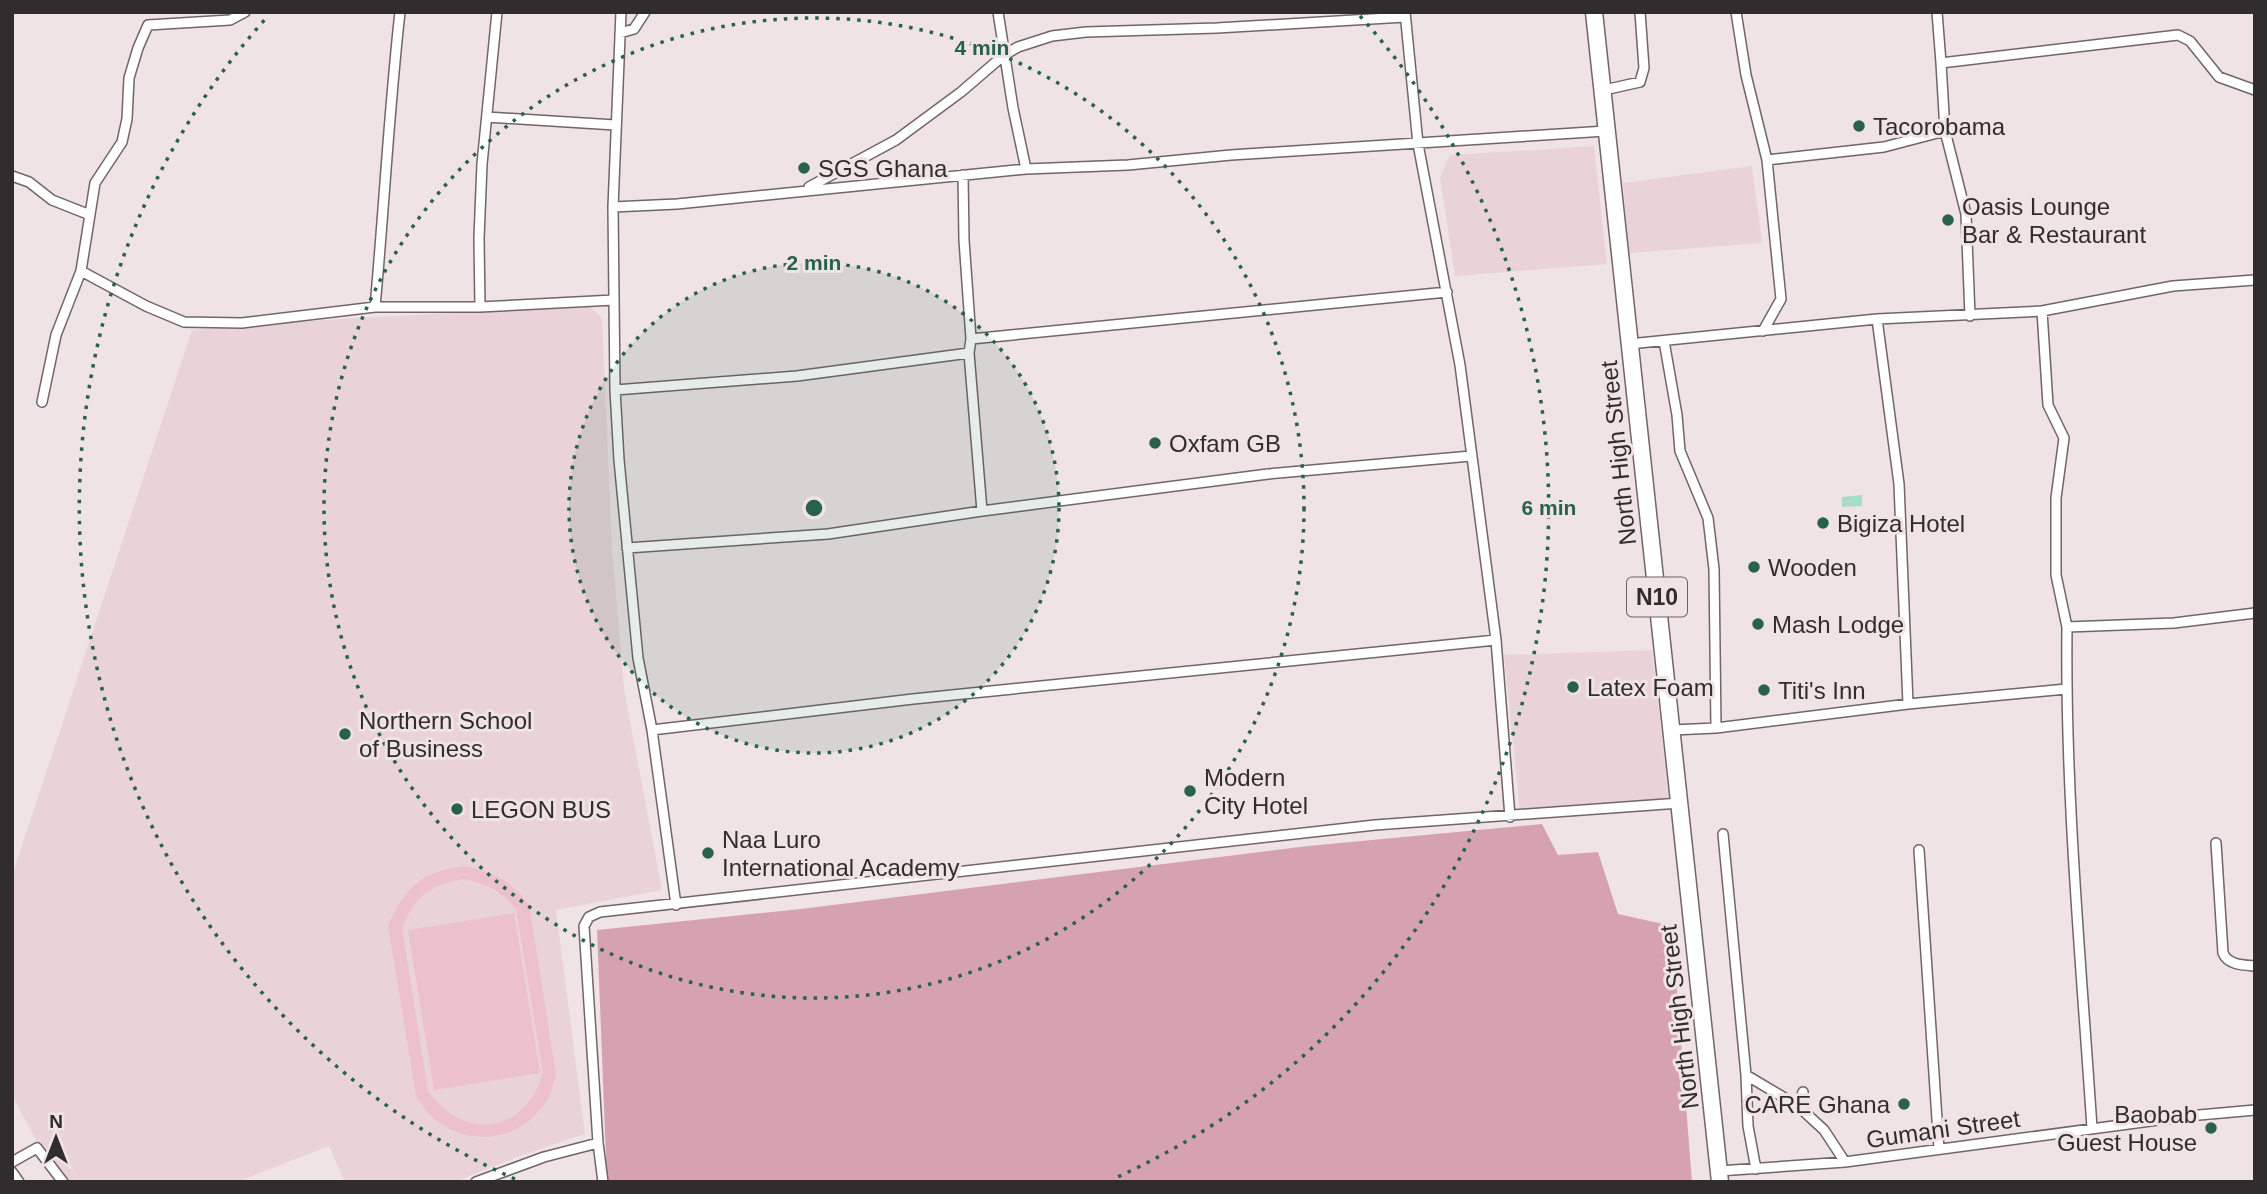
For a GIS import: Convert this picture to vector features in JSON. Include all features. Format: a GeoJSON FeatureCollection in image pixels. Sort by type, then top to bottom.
{"type":"FeatureCollection","features":[{"type":"Feature","properties":{"kind":"highway","name":"North High Street"},"geometry":{"type":"LineString","coordinates":[[1594,12],[1680,803],[1688,901],[1720,1177]]}},
{"type":"Feature","properties":{"kind":"street"},"geometry":{"type":"LineString","coordinates":[[42,402],[56,335],[81,271],[95,183],[122,142],[127,119],[129,78],[148,25],[230,20],[245,12]]}},
{"type":"Feature","properties":{"kind":"street"},"geometry":{"type":"LineString","coordinates":[[375,307],[390,94],[400,12]]}},
{"type":"Feature","properties":{"kind":"street"},"geometry":{"type":"LineString","coordinates":[[480,306],[479,239],[486,117],[497,12]]}},
{"type":"Feature","properties":{"kind":"street"},"geometry":{"type":"LineString","coordinates":[[621,12],[613,207],[615,390],[638,658],[652,730],[676,905]]}},
{"type":"Feature","properties":{"kind":"street"},"geometry":{"type":"LineString","coordinates":[[620,33],[634,29],[645,12]]}},
{"type":"Feature","properties":{"kind":"street"},"geometry":{"type":"LineString","coordinates":[[998,12],[1026,169]]}},
{"type":"Feature","properties":{"kind":"street"},"geometry":{"type":"LineString","coordinates":[[1604,90],[1640,82],[1644,68],[1640,12]]}},
{"type":"Feature","properties":{"kind":"street"},"geometry":{"type":"LineString","coordinates":[[1736,12],[1746,75],[1767,160],[1781,299],[1763,331]]}},
{"type":"Feature","properties":{"kind":"street"},"geometry":{"type":"LineString","coordinates":[[1937,12],[1945,131],[1966,214],[1970,316]]}},
{"type":"Feature","properties":{"kind":"street"},"geometry":{"type":"LineString","coordinates":[[804,190],[895,140],[961,92],[1004,55],[1018,47],[1052,36],[1086,32],[1217,28],[1293,17],[1405,15],[1418,144],[1460,365],[1496,639],[1510,817]]}},
{"type":"Feature","properties":{"kind":"street"},"geometry":{"type":"LineString","coordinates":[[1941,62],[2178,35],[2190,41],[2219,77],[2255,90]]}},
{"type":"Feature","properties":{"kind":"street"},"geometry":{"type":"LineString","coordinates":[[486,117],[615,125]]}},
{"type":"Feature","properties":{"kind":"street"},"geometry":{"type":"LineString","coordinates":[[613,207],[677,204],[1026,169],[1128,165],[1231,155],[1606,131]]}},
{"type":"Feature","properties":{"kind":"street"},"geometry":{"type":"LineString","coordinates":[[1767,160],[1884,147],[1945,131]]}},
{"type":"Feature","properties":{"kind":"street"},"geometry":{"type":"LineString","coordinates":[[12,176],[29,182],[52,200],[90,215]]}},
{"type":"Feature","properties":{"kind":"street"},"geometry":{"type":"LineString","coordinates":[[963,176],[964,240],[971,339],[969,353],[982,511]]}},
{"type":"Feature","properties":{"kind":"street"},"geometry":{"type":"LineString","coordinates":[[81,271],[146,306],[184,322],[242,323],[375,307],[614,300]]}},
{"type":"Feature","properties":{"kind":"street"},"geometry":{"type":"LineString","coordinates":[[1629,344],[1877,319],[2042,311],[2173,286],[2255,280]]}},
{"type":"Feature","properties":{"kind":"street"},"geometry":{"type":"LineString","coordinates":[[971,339],[1447,292]]}},
{"type":"Feature","properties":{"kind":"street"},"geometry":{"type":"LineString","coordinates":[[2042,311],[2048,405],[2064,438],[2056,498],[2056,575],[2067,627],[2066,689],[2074,851],[2092,1128]]}},
{"type":"Feature","properties":{"kind":"street"},"geometry":{"type":"LineString","coordinates":[[1877,319],[1899,484],[1908,704]]}},
{"type":"Feature","properties":{"kind":"street"},"geometry":{"type":"LineString","coordinates":[[1664,341],[1677,415],[1679,451],[1708,518],[1714,569],[1716,728]]}},
{"type":"Feature","properties":{"kind":"street"},"geometry":{"type":"LineString","coordinates":[[615,390],[797,376],[969,353]]}},
{"type":"Feature","properties":{"kind":"street"},"geometry":{"type":"LineString","coordinates":[[627,548],[828,534],[1268,474],[1471,456]]}},
{"type":"Feature","properties":{"kind":"street"},"geometry":{"type":"LineString","coordinates":[[2067,627],[2174,623],[2255,613]]}},
{"type":"Feature","properties":{"kind":"street"},"geometry":{"type":"LineString","coordinates":[[652,730],[914,699],[1496,639]]}},
{"type":"Feature","properties":{"kind":"street"},"geometry":{"type":"LineString","coordinates":[[1672,730],[1716,728],[1908,704],[2066,689]]}},
{"type":"Feature","properties":{"kind":"street"},"geometry":{"type":"LineString","coordinates":[[603,1182],[584,926],[589,917],[600,912],[1375,825],[1680,803]]}},
{"type":"Feature","properties":{"kind":"street"},"geometry":{"type":"LineString","coordinates":[[1723,834],[1746,1075],[1748,1126],[1756,1169]]}},
{"type":"Feature","properties":{"kind":"street"},"geometry":{"type":"LineString","coordinates":[[2216,843],[2223,953],[2232,963],[2255,966]]}},
{"type":"Feature","properties":{"kind":"street"},"geometry":{"type":"LineString","coordinates":[[1919,850],[1939,1149]]}},
{"type":"Feature","properties":{"kind":"street"},"geometry":{"type":"LineString","coordinates":[[1746,1075],[1798,1106],[1824,1130],[1845,1162]]}},
{"type":"Feature","properties":{"kind":"street"},"geometry":{"type":"LineString","coordinates":[[1798,1106],[1802,1092]]}},
{"type":"Feature","properties":{"kind":"street","name":"Gumani Street"},"geometry":{"type":"LineString","coordinates":[[1720,1177],[1756,1169],[1845,1162],[2092,1128],[2255,1110]]}},
{"type":"Feature","properties":{"kind":"street"},"geometry":{"type":"LineString","coordinates":[[476,1182],[544,1157],[598,1143]]}},
{"type":"Feature","properties":{"kind":"street"},"geometry":{"type":"LineString","coordinates":[[12,1162],[37,1148],[63,1182]]}},
{"type":"Feature","properties":{"kind":"street"},"geometry":{"type":"LineString","coordinates":[[12,1172],[19,1182]]}},
{"type":"Feature","properties":{"kind":"shaded area"},"geometry":{"type":"Polygon","coordinates":[[[1594,146],[1607,264],[1455,276],[1440,177],[1450,155],[1594,146]]]}},
{"type":"Feature","properties":{"kind":"shaded area"},"geometry":{"type":"Polygon","coordinates":[[[1752,166],[1762,243],[1629,253],[1623,183],[1752,166]]]}},
{"type":"Feature","properties":{"kind":"shaded area","name":"Northern School of Business"},"geometry":{"type":"Polygon","coordinates":[[[589,306],[602,318],[612,548],[624,689],[662,890],[556,910],[585,1134],[454,1182],[345,1182],[329,1146],[237,1182],[67,1182],[41,1149],[12,1096],[12,876],[192,330],[339,319],[589,306]]]}},
{"type":"Feature","properties":{"kind":"shaded area"},"geometry":{"type":"Polygon","coordinates":[[[1862,495],[1862,506],[1842,507],[1842,497],[1862,495]]]}},
{"type":"Feature","properties":{"kind":"shaded area"},"geometry":{"type":"Polygon","coordinates":[[[1652,650],[1669,800],[1520,811],[1504,655],[1652,650]]]}},
{"type":"Feature","properties":{"kind":"shaded area"},"geometry":{"type":"Polygon","coordinates":[[[1542,824],[1558,855],[1598,852],[1618,914],[1672,926],[1692,1182],[607,1182],[597,930],[801,909],[1308,846],[1542,824]]]}},
{"type":"Feature","properties":{"kind":"shaded area"},"geometry":{"type":"Polygon","coordinates":[[[463,866],[493,874],[514,888],[529,904],[556,1074],[549,1097],[536,1114],[510,1132],[495,1136],[479,1137],[447,1128],[430,1116],[416,1096],[388,926],[408,891],[425,878],[463,866]],[[464,879],[441,885],[425,894],[412,908],[402,928],[428,1091],[443,1107],[459,1118],[476,1124],[493,1124],[508,1119],[523,1109],[543,1073],[516,909],[505,897],[487,886],[464,879]]]}},
{"type":"Feature","properties":{"kind":"shaded area"},"geometry":{"type":"Polygon","coordinates":[[[514,913],[540,1073],[434,1090],[408,930],[514,913]]]}},
{"type":"Feature","properties":{"kind":"place","name":"Tacorobama"},"geometry":{"type":"Point","coordinates":[1859,126]}},
{"type":"Feature","properties":{"kind":"place","name":"SGS Ghana"},"geometry":{"type":"Point","coordinates":[804,168]}},
{"type":"Feature","properties":{"kind":"place","name":"Oasis Lounge Bar & Restaurant"},"geometry":{"type":"Point","coordinates":[1948,220]}},
{"type":"Feature","properties":{"kind":"place","name":"Oxfam GB"},"geometry":{"type":"Point","coordinates":[1155,443]}},
{"type":"Feature","properties":{"kind":"place","name":"Bigiza Hotel"},"geometry":{"type":"Point","coordinates":[1823,523]}},
{"type":"Feature","properties":{"kind":"place","name":"Wooden"},"geometry":{"type":"Point","coordinates":[1754,567]}},
{"type":"Feature","properties":{"kind":"place","name":"Mash Lodge"},"geometry":{"type":"Point","coordinates":[1758,624]}},
{"type":"Feature","properties":{"kind":"place","name":"Latex Foam"},"geometry":{"type":"Point","coordinates":[1573,687]}},
{"type":"Feature","properties":{"kind":"place","name":"Titi's Inn"},"geometry":{"type":"Point","coordinates":[1764,690]}},
{"type":"Feature","properties":{"kind":"place","name":"Northern School of Business"},"geometry":{"type":"Point","coordinates":[345,734]}},
{"type":"Feature","properties":{"kind":"place","name":"Modern City Hotel"},"geometry":{"type":"Point","coordinates":[1190,791]}},
{"type":"Feature","properties":{"kind":"place","name":"LEGON BUS"},"geometry":{"type":"Point","coordinates":[457,809]}},
{"type":"Feature","properties":{"kind":"place","name":"Naa Luro International Academy"},"geometry":{"type":"Point","coordinates":[708,853]}},
{"type":"Feature","properties":{"kind":"place","name":"CARE Ghana"},"geometry":{"type":"Point","coordinates":[1904,1104]}},
{"type":"Feature","properties":{"kind":"place","name":"Baobab Guest House"},"geometry":{"type":"Point","coordinates":[2211,1128]}}]}
